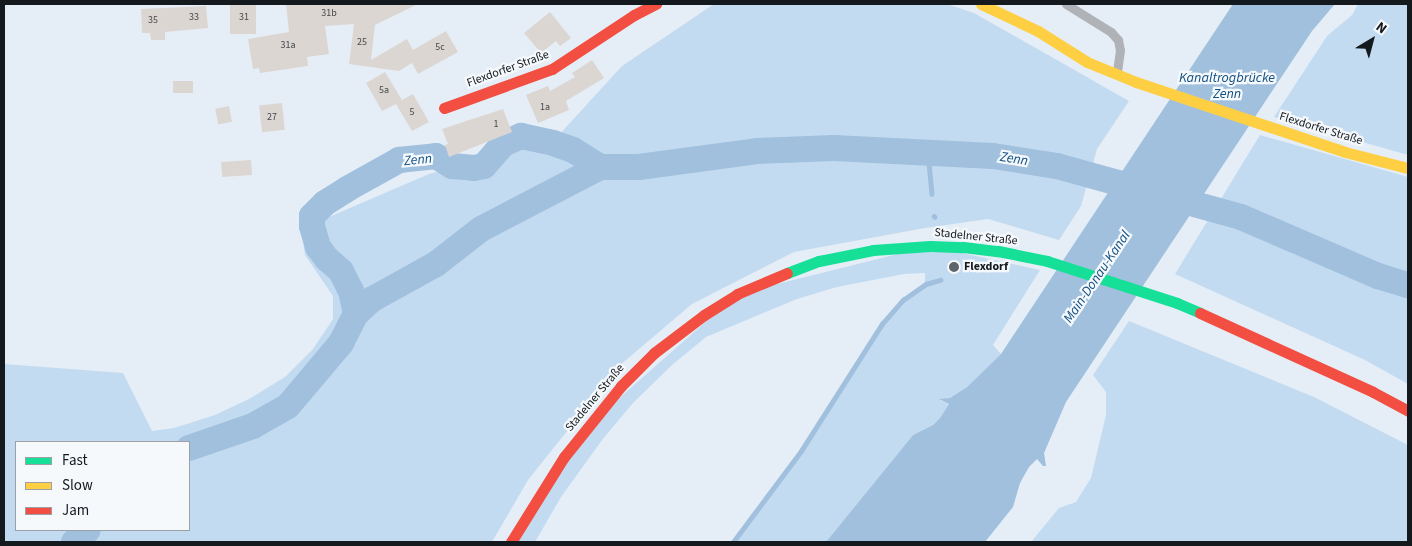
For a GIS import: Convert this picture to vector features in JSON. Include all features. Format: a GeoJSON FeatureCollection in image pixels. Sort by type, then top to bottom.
{"type":"FeatureCollection","features":[{"type":"Feature","properties":{"kind":"main road","name":"Flexdorfer Straße"},"geometry":{"type":"LineString","coordinates":[[444,108],[552,69],[634,15],[656,4]]}},
{"type":"Feature","properties":{"kind":"main road","name":"Flexdorfer Straße"},"geometry":{"type":"LineString","coordinates":[[981,4],[1038,31],[1086,62],[1116,74],[1345,152],[1408,168]]}},
{"type":"Feature","properties":{"kind":"main road","name":"Stadelner Straße"},"geometry":{"type":"LineString","coordinates":[[511,542],[564,457],[621,386],[654,353],[704,314],[737,294],[769,279],[819,261],[872,250],[930,246],[963,247],[998,251],[1047,261],[1178,303],[1373,392],[1408,411]]}},
{"type":"Feature","properties":{"kind":"lane"},"geometry":{"type":"LineString","coordinates":[[1066,4],[1111,32],[1118,40],[1120,50],[1116,74]]}},
{"type":"Feature","properties":{"kind":"shaded area"},"geometry":{"type":"Polygon","coordinates":[[[714,4],[947,4],[974,13],[1129,101],[1097,149],[1081,206],[1059,240],[988,219],[925,228],[794,252],[692,304],[619,366],[528,480],[492,542],[4,542],[4,364],[123,373],[152,431],[174,428],[215,415],[249,399],[285,377],[313,349],[333,319],[333,296],[305,255],[301,229],[429,174],[557,137],[622,66],[714,4]]]}},
{"type":"Feature","properties":{"kind":"shaded area"},"geometry":{"type":"Polygon","coordinates":[[[1358,4],[1408,4],[1408,155],[1274,117],[1327,36],[1352,15],[1358,4]]]}},
{"type":"Feature","properties":{"kind":"shaded area"},"geometry":{"type":"Polygon","coordinates":[[[1260,135],[1408,177],[1408,384],[1365,360],[1175,274],[1260,135]]]}},
{"type":"Feature","properties":{"kind":"shaded area"},"geometry":{"type":"Polygon","coordinates":[[[930,246],[1040,270],[993,345],[1001,354],[967,387],[950,398],[940,400],[949,404],[940,418],[933,425],[913,435],[826,542],[733,542],[801,451],[882,324],[903,300],[925,284],[925,273],[904,274],[837,287],[797,299],[706,337],[672,365],[633,403],[602,440],[561,497],[535,542],[511,542],[590,424],[737,294],[930,246]]]}},
{"type":"Feature","properties":{"kind":"shaded area"},"geometry":{"type":"Polygon","coordinates":[[[1129,321],[1314,397],[1408,445],[1408,542],[1031,542],[1059,508],[1076,502],[1091,478],[1106,415],[1106,392],[1093,375],[1129,321]]]}},
{"type":"Feature","properties":{"kind":"water"},"geometry":{"type":"Polygon","coordinates":[[[1233,4],[1335,4],[1312,31],[1066,402],[1044,453],[1046,466],[1043,466],[1037,459],[1029,467],[1020,483],[1013,507],[985,542],[826,542],[913,435],[933,425],[940,418],[949,404],[939,399],[950,398],[967,387],[1001,354],[1233,4]]]}},
{"type":"Feature","properties":{"kind":"building"},"geometry":{"type":"Polygon","coordinates":[[[230,4],[256,4],[256,34],[230,34],[230,4]]]}},
{"type":"Feature","properties":{"kind":"building"},"geometry":{"type":"Polygon","coordinates":[[[286,4],[418,4],[375,25],[371,60],[407,39],[413,50],[446,31],[458,52],[418,74],[412,63],[399,71],[349,64],[354,24],[325,26],[329,54],[307,57],[308,66],[260,73],[259,68],[253,69],[248,39],[289,32],[286,4]]]}},
{"type":"Feature","properties":{"kind":"building"},"geometry":{"type":"Polygon","coordinates":[[[206,6],[208,28],[165,32],[165,40],[151,40],[150,33],[142,33],[141,9],[206,6]]]}},
{"type":"Feature","properties":{"kind":"building"},"geometry":{"type":"Polygon","coordinates":[[[550,12],[571,38],[560,46],[556,41],[541,53],[524,33],[550,12]]]}},
{"type":"Feature","properties":{"kind":"building"},"geometry":{"type":"Polygon","coordinates":[[[592,60],[604,78],[566,101],[569,110],[538,123],[526,95],[548,86],[550,91],[575,77],[572,73],[592,60]]]}},
{"type":"Feature","properties":{"kind":"building"},"geometry":{"type":"Polygon","coordinates":[[[385,72],[402,100],[413,94],[429,122],[412,131],[396,104],[382,111],[366,83],[385,72]]]}},
{"type":"Feature","properties":{"kind":"building"},"geometry":{"type":"Polygon","coordinates":[[[173,81],[193,81],[193,93],[173,93],[173,81]]]}},
{"type":"Feature","properties":{"kind":"building"},"geometry":{"type":"Polygon","coordinates":[[[282,103],[285,130],[262,132],[259,105],[282,103]]]}},
{"type":"Feature","properties":{"kind":"building"},"geometry":{"type":"Polygon","coordinates":[[[229,106],[232,122],[218,124],[215,109],[229,106]]]}},
{"type":"Feature","properties":{"kind":"building"},"geometry":{"type":"Polygon","coordinates":[[[503,109],[512,132],[449,157],[445,145],[448,144],[442,129],[503,109]]]}},
{"type":"Feature","properties":{"kind":"building"},"geometry":{"type":"Polygon","coordinates":[[[251,160],[252,175],[222,177],[221,162],[251,160]]]}},
{"type":"Feature","properties":{"kind":"waterway","name":"Zenn"},"geometry":{"type":"LineString","coordinates":[[356,314],[351,291],[341,271],[327,259],[318,247],[312,226],[312,216],[325,203],[347,189],[399,160],[436,156],[452,166],[474,168],[484,166],[503,144],[521,136],[553,143],[573,150],[600,167]]}},
{"type":"Feature","properties":{"kind":"waterway","name":"Zenn"},"geometry":{"type":"LineString","coordinates":[[190,448],[253,426],[288,406],[341,343],[356,314],[371,300],[436,264],[481,229],[600,167],[639,167],[757,151],[834,148],[993,156],[1057,166],[1241,217],[1378,276],[1408,285]]}},
{"type":"Feature","properties":{"kind":"waterway"},"geometry":{"type":"LineString","coordinates":[[928,152],[932,194]]}},
{"type":"Feature","properties":{"kind":"waterway"},"geometry":{"type":"LineString","coordinates":[[733,542],[801,451],[882,324],[903,300],[926,284],[940,280]]}},
{"type":"Feature","properties":{"kind":"waterway","name":"Zenn"},"geometry":{"type":"LineString","coordinates":[[74,542],[87,531]]}},
{"type":"Feature","properties":{"kind":"traffic: fast"},"geometry":{"type":"LineString","coordinates":[[787,273],[819,261],[873,250],[930,246],[963,247],[998,251],[1047,261],[1177,303],[1200,313]]}},
{"type":"Feature","properties":{"kind":"traffic: slow"},"geometry":{"type":"LineString","coordinates":[[981,4],[1038,31],[1087,62],[1136,82],[1345,152],[1408,168]]}},
{"type":"Feature","properties":{"kind":"traffic: jam"},"geometry":{"type":"LineString","coordinates":[[444,108],[552,69],[634,15],[656,4]]}},
{"type":"Feature","properties":{"kind":"traffic: jam"},"geometry":{"type":"LineString","coordinates":[[511,542],[564,457],[621,386],[654,353],[704,315],[737,294],[787,273]]}},
{"type":"Feature","properties":{"kind":"traffic: jam"},"geometry":{"type":"LineString","coordinates":[[1200,313],[1373,392],[1408,411]]}},
{"type":"Feature","properties":{"kind":"place","name":"Flexdorf"},"geometry":{"type":"Point","coordinates":[954,267]}},
{"type":"Feature","properties":{"kind":"water label","name":"Kanaltrogbrücke Zenn"},"geometry":{"type":"Point","coordinates":[1227,86]}},
{"type":"Feature","properties":{"kind":"water label","name":"Main-Donau-Kanal"},"geometry":{"type":"Point","coordinates":[1097,277]}}]}
